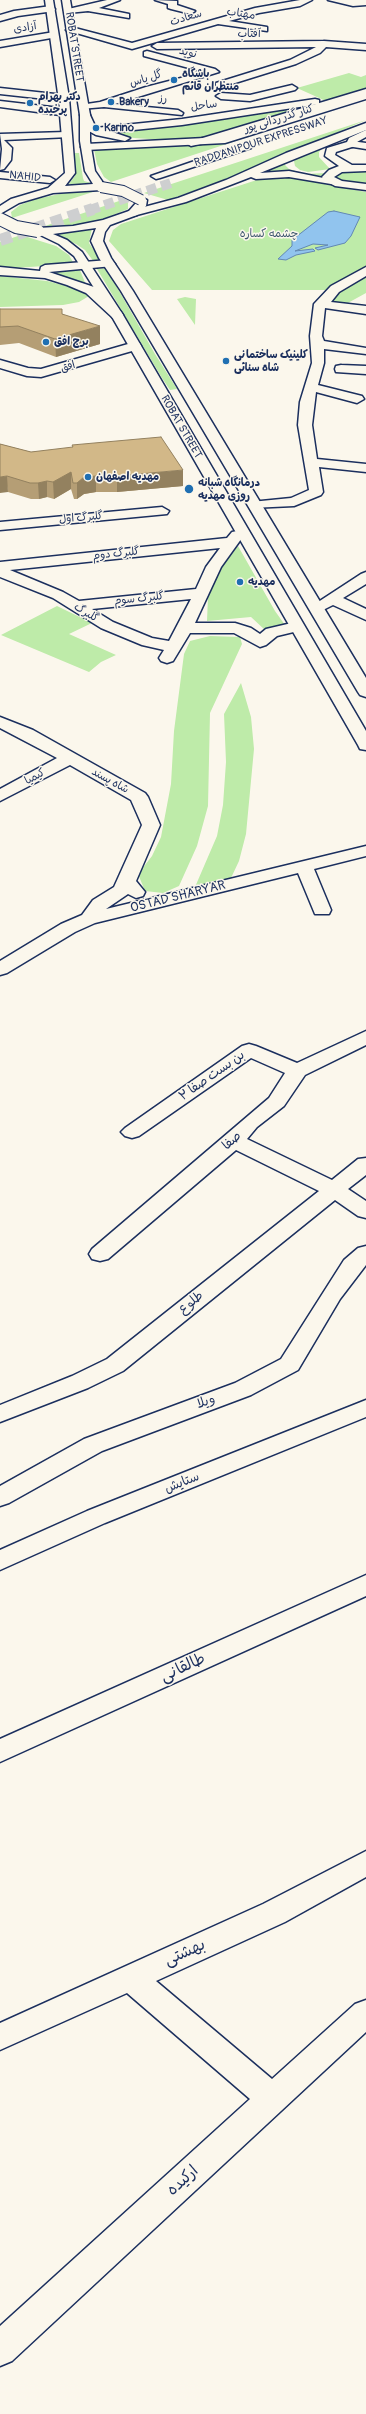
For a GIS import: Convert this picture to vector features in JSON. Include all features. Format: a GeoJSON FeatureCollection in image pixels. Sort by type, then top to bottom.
{"type":"FeatureCollection","features":[{"type":"Feature","properties":{"kind":"main road"},"geometry":{"type":"LineString","coordinates":[[30,0],[50,6]]}},
{"type":"Feature","properties":{"kind":"main road"},"geometry":{"type":"LineString","coordinates":[[159,0],[174,3],[171,6],[187,10],[168,12]]}},
{"type":"Feature","properties":{"kind":"main road"},"geometry":{"type":"LineString","coordinates":[[270,0],[293,5]]}},
{"type":"Feature","properties":{"kind":"main road","name":"سعادت"},"geometry":{"type":"LineString","coordinates":[[132,46],[258,10],[293,5],[308,0]]}},
{"type":"Feature","properties":{"kind":"main road"},"geometry":{"type":"LineString","coordinates":[[335,0],[353,3],[366,2]]}},
{"type":"Feature","properties":{"kind":"main road"},"geometry":{"type":"LineString","coordinates":[[87,9],[106,3],[118,3]]}},
{"type":"Feature","properties":{"kind":"main road"},"geometry":{"type":"LineString","coordinates":[[67,5],[126,16]]}},
{"type":"Feature","properties":{"kind":"main road","name":"ROBAT STREET"},"geometry":{"type":"LineString","coordinates":[[67,5],[84,111],[86,147],[90,171],[94,179],[101,187]]}},
{"type":"Feature","properties":{"kind":"main road"},"geometry":{"type":"LineString","coordinates":[[0,18],[50,6]]}},
{"type":"Feature","properties":{"kind":"main road","name":"ROBAT STREET"},"geometry":{"type":"LineString","coordinates":[[50,6],[64,98],[70,173],[62,183],[51,185]]}},
{"type":"Feature","properties":{"kind":"main road"},"geometry":{"type":"LineString","coordinates":[[11,7],[30,12]]}},
{"type":"Feature","properties":{"kind":"main road","name":"مهتاب"},"geometry":{"type":"LineString","coordinates":[[215,22],[264,29]]}},
{"type":"Feature","properties":{"kind":"main road"},"geometry":{"type":"LineString","coordinates":[[71,30],[132,46]]}},
{"type":"Feature","properties":{"kind":"main road","name":"آزادی"},"geometry":{"type":"LineString","coordinates":[[0,44],[54,36]]}},
{"type":"Feature","properties":{"kind":"main road"},"geometry":{"type":"LineString","coordinates":[[219,85],[240,77],[293,62],[317,51],[324,44]]}},
{"type":"Feature","properties":{"kind":"main road","name":"آفتاب"},"geometry":{"type":"LineString","coordinates":[[132,46],[324,44],[366,47]]}},
{"type":"Feature","properties":{"kind":"main road","name":"نوید"},"geometry":{"type":"LineString","coordinates":[[132,46],[144,54],[240,77]]}},
{"type":"Feature","properties":{"kind":"main road"},"geometry":{"type":"LineString","coordinates":[[210,55],[245,46]]}},
{"type":"Feature","properties":{"kind":"main road","name":"گل یاس"},"geometry":{"type":"LineString","coordinates":[[84,111],[137,93],[158,92],[214,72]]}},
{"type":"Feature","properties":{"kind":"main road"},"geometry":{"type":"LineString","coordinates":[[250,98],[292,88]]}},
{"type":"Feature","properties":{"kind":"main road"},"geometry":{"type":"LineString","coordinates":[[0,91],[64,98]]}},
{"type":"Feature","properties":{"kind":"main road"},"geometry":{"type":"LineString","coordinates":[[158,92],[180,91]]}},
{"type":"Feature","properties":{"kind":"main road","name":"کنار گذر ردانی پور"},"geometry":{"type":"LineString","coordinates":[[186,143],[228,135],[366,92]]}},
{"type":"Feature","properties":{"kind":"main road"},"geometry":{"type":"LineString","coordinates":[[221,96],[250,98],[276,108]]}},
{"type":"Feature","properties":{"kind":"main road"},"geometry":{"type":"LineString","coordinates":[[68,148],[186,143],[244,135],[366,96]]}},
{"type":"Feature","properties":{"kind":"main road","name":"ساحل"},"geometry":{"type":"LineString","coordinates":[[96,131],[197,120],[315,102]]}},
{"type":"Feature","properties":{"kind":"main road"},"geometry":{"type":"LineString","coordinates":[[0,104],[64,112]]}},
{"type":"Feature","properties":{"kind":"main road","name":"رز"},"geometry":{"type":"LineString","coordinates":[[101,105],[178,113],[190,115],[197,120]]}},
{"type":"Feature","properties":{"kind":"main road","name":"RADDANIPOUR EXPRESSWAY"},"geometry":{"type":"LineString","coordinates":[[299,129],[366,107]]}},
{"type":"Feature","properties":{"kind":"main road"},"geometry":{"type":"LineString","coordinates":[[84,111],[91,128],[96,131],[116,137],[186,143]]}},
{"type":"Feature","properties":{"kind":"main road","name":"RADDANIPOUR EXPRESSWAY"},"geometry":{"type":"LineString","coordinates":[[285,145],[366,118]]}},
{"type":"Feature","properties":{"kind":"main road"},"geometry":{"type":"LineString","coordinates":[[0,219],[16,227],[38,232],[73,229],[106,223],[133,213],[182,200],[230,182],[297,153],[366,126]]}},
{"type":"Feature","properties":{"kind":"main road"},"geometry":{"type":"LineString","coordinates":[[0,131],[66,132]]}},
{"type":"Feature","properties":{"kind":"main road"},"geometry":{"type":"LineString","coordinates":[[0,137],[66,132]]}},
{"type":"Feature","properties":{"kind":"main road"},"geometry":{"type":"LineString","coordinates":[[352,144],[353,140],[366,133]]}},
{"type":"Feature","properties":{"kind":"main road"},"geometry":{"type":"LineString","coordinates":[[0,142],[7,148],[2,163]]}},
{"type":"Feature","properties":{"kind":"main road","name":"RADDANIPOUR EXPRESSWAY"},"geometry":{"type":"LineString","coordinates":[[156,176],[261,142]]}},
{"type":"Feature","properties":{"kind":"main road"},"geometry":{"type":"LineString","coordinates":[[349,168],[330,156],[331,150],[352,144],[366,146]]}},
{"type":"Feature","properties":{"kind":"main road"},"geometry":{"type":"LineString","coordinates":[[297,153],[287,162],[289,166],[295,170],[310,173],[333,172],[349,168],[366,168]]}},
{"type":"Feature","properties":{"kind":"main road"},"geometry":{"type":"LineString","coordinates":[[333,172],[327,177],[339,184]]}},
{"type":"Feature","properties":{"kind":"main road","name":"NAHID"},"geometry":{"type":"LineString","coordinates":[[0,174],[22,177],[51,185]]}},
{"type":"Feature","properties":{"kind":"main road"},"geometry":{"type":"LineString","coordinates":[[230,182],[258,176],[289,174],[339,184],[366,187]]}},
{"type":"Feature","properties":{"kind":"main road"},"geometry":{"type":"LineString","coordinates":[[0,184],[22,177]]}},
{"type":"Feature","properties":{"kind":"main road"},"geometry":{"type":"LineString","coordinates":[[0,206],[51,185],[101,187],[123,191],[141,200],[142,204],[133,213]]}},
{"type":"Feature","properties":{"kind":"main road"},"geometry":{"type":"LineString","coordinates":[[0,211],[15,201]]}},
{"type":"Feature","properties":{"kind":"main road","name":"ROBAT STREET"},"geometry":{"type":"LineString","coordinates":[[106,223],[99,232],[97,241],[109,264],[199,410],[365,688]]}},
{"type":"Feature","properties":{"kind":"main road","name":"ROBAT STREET"},"geometry":{"type":"LineString","coordinates":[[38,232],[63,242],[78,254],[86,266],[117,315],[173,413],[236,536],[296,627],[366,745]]}},
{"type":"Feature","properties":{"kind":"main road"},"geometry":{"type":"LineString","coordinates":[[16,272],[109,264]]}},
{"type":"Feature","properties":{"kind":"main road"},"geometry":{"type":"LineString","coordinates":[[0,271],[52,277],[90,290],[117,315]]}},
{"type":"Feature","properties":{"kind":"main road"},"geometry":{"type":"LineString","coordinates":[[256,505],[294,502],[316,492],[305,425],[311,387],[318,362],[318,344],[316,336],[320,304],[335,290],[366,271]]}},
{"type":"Feature","properties":{"kind":"main road"},"geometry":{"type":"LineString","coordinates":[[351,308],[366,299]]}},
{"type":"Feature","properties":{"kind":"main road"},"geometry":{"type":"LineString","coordinates":[[320,304],[366,310]]}},
{"type":"Feature","properties":{"kind":"main road"},"geometry":{"type":"LineString","coordinates":[[318,344],[362,351]]}},
{"type":"Feature","properties":{"kind":"main road","name":"افق"},"geometry":{"type":"LineString","coordinates":[[0,364],[27,372],[41,373],[135,346]]}},
{"type":"Feature","properties":{"kind":"main road"},"geometry":{"type":"LineString","coordinates":[[341,368],[366,370]]}},
{"type":"Feature","properties":{"kind":"main road"},"geometry":{"type":"LineString","coordinates":[[311,387],[357,399]]}},
{"type":"Feature","properties":{"kind":"main road"},"geometry":{"type":"LineString","coordinates":[[173,413],[199,410]]}},
{"type":"Feature","properties":{"kind":"main road"},"geometry":{"type":"LineString","coordinates":[[311,462],[366,468]]}},
{"type":"Feature","properties":{"kind":"main road","name":"گلبرگ اول"},"geometry":{"type":"LineString","coordinates":[[0,526],[162,511]]}},
{"type":"Feature","properties":{"kind":"main road","name":"گلبرگ دوم"},"geometry":{"type":"LineString","coordinates":[[0,567],[236,536]]}},
{"type":"Feature","properties":{"kind":"main road","name":"گلبرگ"},"geometry":{"type":"LineString","coordinates":[[0,572],[58,595],[107,625],[170,653],[185,628],[214,567],[236,536]]}},
{"type":"Feature","properties":{"kind":"main road"},"geometry":{"type":"LineString","coordinates":[[317,608],[366,577]]}},
{"type":"Feature","properties":{"kind":"main road","name":"گلبرگ سوم"},"geometry":{"type":"LineString","coordinates":[[75,606],[202,593]]}},
{"type":"Feature","properties":{"kind":"main road"},"geometry":{"type":"LineString","coordinates":[[333,599],[366,615]]}},
{"type":"Feature","properties":{"kind":"main road"},"geometry":{"type":"LineString","coordinates":[[185,628],[235,628],[245,631],[260,642],[272,632],[296,627]]}},
{"type":"Feature","properties":{"kind":"main road","name":"شاه پسند"},"geometry":{"type":"LineString","coordinates":[[0,722],[27,734],[139,797],[146,811],[151,825],[127,881],[121,891],[100,904],[88,919]]}},
{"type":"Feature","properties":{"kind":"main road","name":"کیمیا"},"geometry":{"type":"LineString","coordinates":[[0,796],[70,758]]}},
{"type":"Feature","properties":{"kind":"main road","name":"OSTAD SHARYAR"},"geometry":{"type":"LineString","coordinates":[[0,969],[68,928],[88,919],[366,851]]}},
{"type":"Feature","properties":{"kind":"main road"},"geometry":{"type":"LineString","coordinates":[[304,866],[322,910]]}},
{"type":"Feature","properties":{"kind":"main road"},"geometry":{"type":"LineString","coordinates":[[127,881],[130,887],[147,899],[159,901]]}},
{"type":"Feature","properties":{"kind":"main road"},"geometry":{"type":"LineString","coordinates":[[297,1071],[366,1037]]}},
{"type":"Feature","properties":{"kind":"main road","name":"بن بست صفا ۲"},"geometry":{"type":"LineString","coordinates":[[132,1132],[248,1050],[297,1071]]}},
{"type":"Feature","properties":{"kind":"main road","name":"صفا"},"geometry":{"type":"LineString","coordinates":[[100,1254],[234,1141],[250,1123],[277,1102],[297,1071]]}},
{"type":"Feature","properties":{"kind":"main road"},"geometry":{"type":"LineString","coordinates":[[234,1141],[335,1190],[366,1211]]}},
{"type":"Feature","properties":{"kind":"main road","name":"طلوع"},"geometry":{"type":"LineString","coordinates":[[0,1414],[80,1382],[115,1365],[366,1164]]}},
{"type":"Feature","properties":{"kind":"main road","name":"ویلا"},"geometry":{"type":"LineString","coordinates":[[0,1497],[93,1445],[243,1389],[290,1364],[330,1297],[352,1265],[366,1253]]}},
{"type":"Feature","properties":{"kind":"main road","name":"ستایش"},"geometry":{"type":"LineString","coordinates":[[0,1561],[96,1517],[366,1408]]}},
{"type":"Feature","properties":{"kind":"main road","name":"طالقانی"},"geometry":{"type":"LineString","coordinates":[[0,1751],[366,1585]]}},
{"type":"Feature","properties":{"kind":"main road","name":"بهشتی"},"geometry":{"type":"LineString","coordinates":[[0,2037],[274,1913],[366,1863]]}},
{"type":"Feature","properties":{"kind":"main road"},"geometry":{"type":"LineString","coordinates":[[132,1978],[273,2099]]}},
{"type":"Feature","properties":{"kind":"main road","name":"ارکیده"},"geometry":{"type":"LineString","coordinates":[[0,2349],[366,2013]]}},
{"type":"Feature","properties":{"kind":"green space"},"geometry":{"type":"Polygon","coordinates":[[[349,73],[361,77],[366,75],[366,90],[328,102],[297,88],[349,73]]]}},
{"type":"Feature","properties":{"kind":"green space"},"geometry":{"type":"Polygon","coordinates":[[[325,103],[224,133],[197,139],[163,140],[134,138],[111,134],[325,103]]]}},
{"type":"Feature","properties":{"kind":"green space"},"geometry":{"type":"Polygon","coordinates":[[[366,120],[238,175],[168,200],[144,193],[366,120]]]}},
{"type":"Feature","properties":{"kind":"green space"},"geometry":{"type":"Polygon","coordinates":[[[257,134],[111,182],[104,177],[97,164],[94,149],[198,145],[257,134]]]}},
{"type":"Feature","properties":{"kind":"green space"},"geometry":{"type":"Polygon","coordinates":[[[324,146],[319,152],[319,157],[330,169],[308,172],[300,170],[295,166],[294,161],[299,156],[324,146]]]}},
{"type":"Feature","properties":{"kind":"green space"},"geometry":{"type":"Polygon","coordinates":[[[73,153],[79,153],[84,181],[91,183],[68,185],[75,176],[73,153]]]}},
{"type":"Feature","properties":{"kind":"green space"},"geometry":{"type":"Polygon","coordinates":[[[286,160],[285,165],[289,169],[305,174],[326,173],[328,181],[264,173],[286,160]]]}},
{"type":"Feature","properties":{"kind":"green space"},"geometry":{"type":"Polygon","coordinates":[[[347,171],[366,171],[366,185],[352,185],[336,179],[337,175],[347,171]]]}},
{"type":"Feature","properties":{"kind":"green space","name":"چشمه کساره"},"geometry":{"type":"Polygon","coordinates":[[[263,178],[293,178],[366,192],[366,266],[325,290],[152,290],[109,241],[113,230],[121,224],[263,178]]]}},
{"type":"Feature","properties":{"kind":"green space"},"geometry":{"type":"Polygon","coordinates":[[[74,191],[96,191],[12,218],[11,212],[20,205],[36,199],[74,191]]]}},
{"type":"Feature","properties":{"kind":"green space"},"geometry":{"type":"Polygon","coordinates":[[[125,199],[128,203],[128,209],[98,221],[60,228],[39,228],[125,199]]]}},
{"type":"Feature","properties":{"kind":"green space"},"geometry":{"type":"Polygon","coordinates":[[[92,228],[89,243],[101,261],[94,262],[85,250],[76,244],[47,233],[68,233],[92,228]]]}},
{"type":"Feature","properties":{"kind":"green space"},"geometry":{"type":"Polygon","coordinates":[[[21,235],[56,246],[69,255],[74,264],[0,269],[0,242],[21,235]]]}},
{"type":"Feature","properties":{"kind":"green space"},"geometry":{"type":"Polygon","coordinates":[[[106,268],[155,354],[177,389],[170,390],[162,378],[97,269],[106,268]]]}},
{"type":"Feature","properties":{"kind":"green space"},"geometry":{"type":"Polygon","coordinates":[[[80,270],[86,285],[31,273],[80,270]]]}},
{"type":"Feature","properties":{"kind":"green space"},"geometry":{"type":"Polygon","coordinates":[[[0,276],[47,281],[78,289],[89,296],[79,302],[63,305],[0,307],[0,276]]]}},
{"type":"Feature","properties":{"kind":"green space"},"geometry":{"type":"Polygon","coordinates":[[[366,277],[366,293],[346,304],[331,302],[334,296],[366,277]]]}},
{"type":"Feature","properties":{"kind":"green space"},"geometry":{"type":"Polygon","coordinates":[[[185,297],[196,299],[195,325],[177,299],[185,297]]]}},
{"type":"Feature","properties":{"kind":"green space"},"geometry":{"type":"Polygon","coordinates":[[[238,546],[275,611],[285,625],[265,630],[251,617],[207,621],[208,597],[221,568],[238,546]]]}},
{"type":"Feature","properties":{"kind":"green space"},"geometry":{"type":"Polygon","coordinates":[[[57,606],[92,623],[69,634],[116,655],[101,662],[89,672],[1,635],[57,606]]]}},
{"type":"Feature","properties":{"kind":"green space"},"geometry":{"type":"Polygon","coordinates":[[[210,636],[240,637],[242,644],[210,713],[208,806],[197,846],[179,886],[163,893],[145,891],[138,874],[152,856],[161,837],[171,784],[174,731],[184,654],[190,641],[210,636]]]}},
{"type":"Feature","properties":{"kind":"green space"},"geometry":{"type":"Polygon","coordinates":[[[241,683],[251,717],[254,749],[246,834],[239,861],[231,878],[195,887],[217,836],[223,805],[226,762],[224,714],[241,683]]]}},
{"type":"Feature","properties":{"kind":"water"},"geometry":{"type":"Polygon","coordinates":[[[334,211],[360,217],[351,236],[345,243],[318,250],[315,248],[328,245],[313,244],[295,251],[313,249],[315,251],[296,255],[286,260],[278,259],[292,246],[292,240],[328,212],[334,211]]]}},
{"type":"Feature","properties":{"kind":"building"},"geometry":{"type":"Polygon","coordinates":[[[0,309],[62,309],[62,314],[100,326],[55,339],[18,326],[0,327],[0,309]]]}},
{"type":"Feature","properties":{"kind":"building"},"geometry":{"type":"Polygon","coordinates":[[[161,437],[183,470],[117,476],[84,477],[77,483],[73,483],[71,472],[53,482],[47,481],[30,483],[7,476],[0,477],[0,444],[31,452],[73,447],[72,445],[161,437]]]}},
{"type":"Feature","properties":{"kind":"tunnel"},"geometry":{"type":"LineString","coordinates":[[0,240],[174,182]]}},
{"type":"Feature","properties":{"kind":"place","name":"باشگاه منتظران قائم"},"geometry":{"type":"Point","coordinates":[174,80]}},
{"type":"Feature","properties":{"kind":"place","name":"Bakery"},"geometry":{"type":"Point","coordinates":[111,102]}},
{"type":"Feature","properties":{"kind":"place","name":"دکتر بهرام پرخیده"},"geometry":{"type":"Point","coordinates":[30,103]}},
{"type":"Feature","properties":{"kind":"place","name":"Karino"},"geometry":{"type":"Point","coordinates":[96,128]}},
{"type":"Feature","properties":{"kind":"place","name":"برج افق"},"geometry":{"type":"Point","coordinates":[46,342]}},
{"type":"Feature","properties":{"kind":"place","name":"کلینیک ساختمانی شاه سنائی"},"geometry":{"type":"Point","coordinates":[226,361]}},
{"type":"Feature","properties":{"kind":"place","name":"مهدیه اصفهان"},"geometry":{"type":"Point","coordinates":[88,477]}},
{"type":"Feature","properties":{"kind":"place","name":"درمانگاه شبانه روزی مهدیه"},"geometry":{"type":"Point","coordinates":[189,489]}},
{"type":"Feature","properties":{"kind":"place","name":"مهدیه"},"geometry":{"type":"Point","coordinates":[240,582]}}]}
